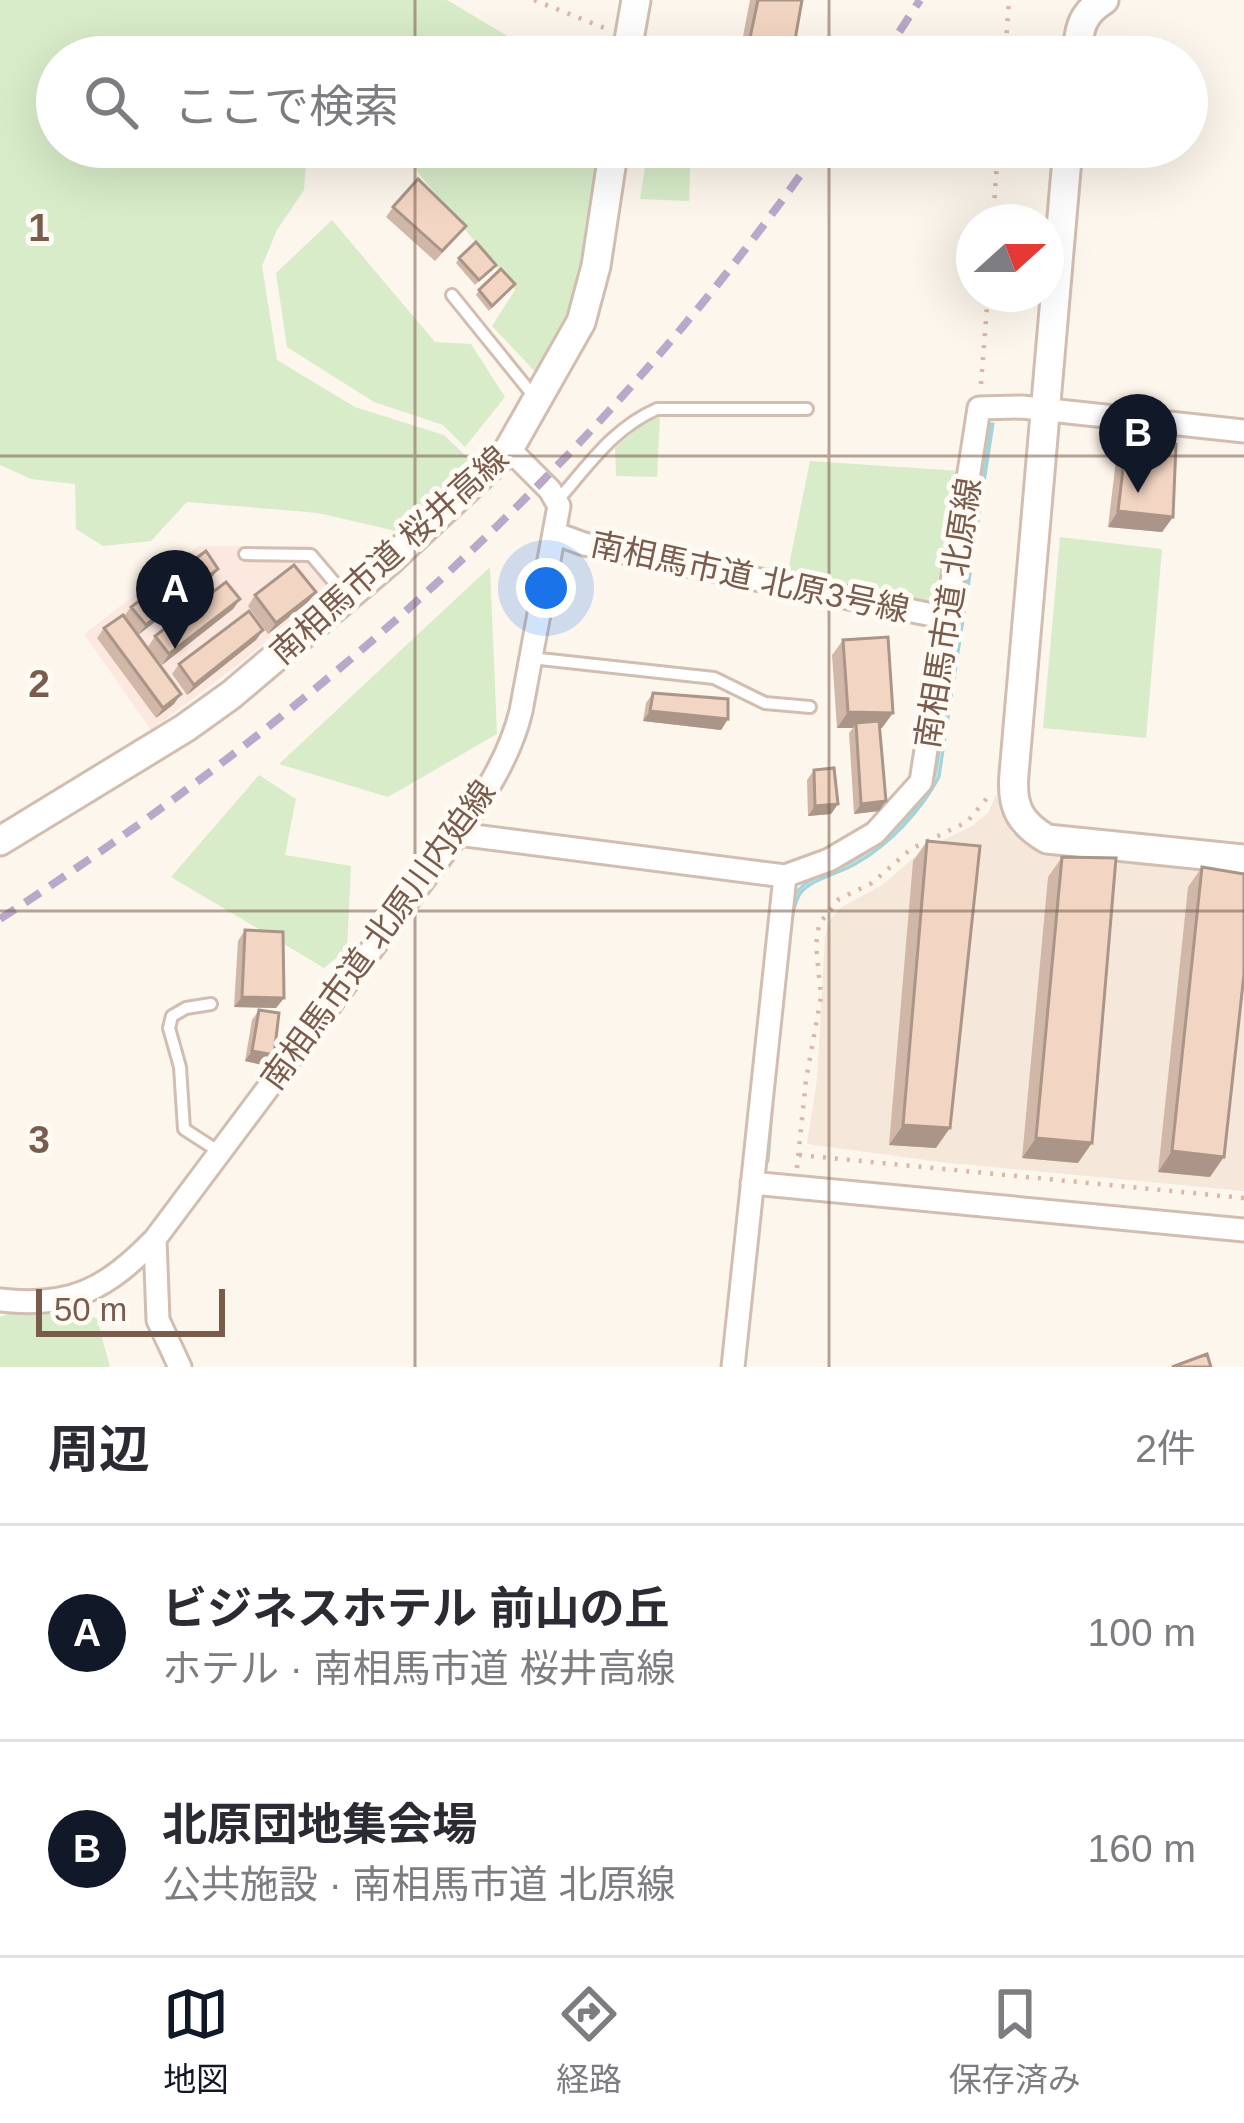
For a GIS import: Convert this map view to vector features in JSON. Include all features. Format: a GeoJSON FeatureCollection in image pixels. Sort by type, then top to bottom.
{"type":"FeatureCollection","features":[{"type":"Feature","properties":{"kind":"street"},"geometry":{"type":"LineString","coordinates":[[630,36],[636,0]]}},
{"type":"Feature","properties":{"kind":"street"},"geometry":{"type":"LineString","coordinates":[[1079,36],[1089,10],[1104,0]]}},
{"type":"Feature","properties":{"kind":"street","name":"南相馬市道 桜井高線"},"geometry":{"type":"LineString","coordinates":[[0,841],[231,695],[348,598],[509,449],[580,322],[596,266],[611,168]]}},
{"type":"Feature","properties":{"kind":"street"},"geometry":{"type":"LineString","coordinates":[[1066,168],[1012,788],[1016,811],[1029,828],[1048,839],[1244,859]]}},
{"type":"Feature","properties":{"kind":"street"},"geometry":{"type":"LineString","coordinates":[[980,408],[1244,431]]}},
{"type":"Feature","properties":{"kind":"street","name":"南相馬市道 北原線"},"geometry":{"type":"LineString","coordinates":[[785,876],[829,860],[875,833],[921,782],[980,408]]}},
{"type":"Feature","properties":{"kind":"street"},"geometry":{"type":"LineString","coordinates":[[509,449],[557,501]]}},
{"type":"Feature","properties":{"kind":"street","name":"南相馬市道 北原川内廹線"},"geometry":{"type":"LineString","coordinates":[[0,1300],[76,1298],[122,1271],[155,1239],[458,834],[496,775],[515,734],[557,501]]}},
{"type":"Feature","properties":{"kind":"street","name":"南相馬市道 北原3号線"},"geometry":{"type":"LineString","coordinates":[[554,533],[584,544],[947,618]]}},
{"type":"Feature","properties":{"kind":"street"},"geometry":{"type":"LineString","coordinates":[[458,834],[785,876],[733,1367]]}},
{"type":"Feature","properties":{"kind":"street"},"geometry":{"type":"LineString","coordinates":[[752,1183],[1244,1230]]}},
{"type":"Feature","properties":{"kind":"street"},"geometry":{"type":"LineString","coordinates":[[155,1239],[158,1320],[180,1367]]}},
{"type":"Feature","properties":{"kind":"lane"},"geometry":{"type":"LineString","coordinates":[[452,295],[538,402]]}},
{"type":"Feature","properties":{"kind":"lane"},"geometry":{"type":"LineString","coordinates":[[557,501],[617,432],[656,409],[807,409]]}},
{"type":"Feature","properties":{"kind":"lane"},"geometry":{"type":"LineString","coordinates":[[245,554],[311,555],[348,598]]}},
{"type":"Feature","properties":{"kind":"lane"},"geometry":{"type":"LineString","coordinates":[[531,658],[714,678],[765,703],[811,706]]}},
{"type":"Feature","properties":{"kind":"lane"},"geometry":{"type":"LineString","coordinates":[[211,1004],[172,1016],[169,1028],[180,1067],[184,1129],[218,1151]]}},
{"type":"Feature","properties":{"kind":"path"},"geometry":{"type":"LineString","coordinates":[[534,0],[608,36]]}},
{"type":"Feature","properties":{"kind":"path"},"geometry":{"type":"LineString","coordinates":[[1006,36],[1009,0]]}},
{"type":"Feature","properties":{"kind":"path"},"geometry":{"type":"LineString","coordinates":[[994,204],[997,168]]}},
{"type":"Feature","properties":{"kind":"path"},"geometry":{"type":"LineString","coordinates":[[980,408],[987,312]]}},
{"type":"Feature","properties":{"kind":"path"},"geometry":{"type":"LineString","coordinates":[[794,1187],[821,997],[819,924],[839,899],[872,883],[911,849],[967,822],[980,811],[992,786]]}},
{"type":"Feature","properties":{"kind":"path"},"geometry":{"type":"LineString","coordinates":[[799,1155],[1244,1198]]}},
{"type":"Feature","properties":{"kind":"shaded area"},"geometry":{"type":"Polygon","coordinates":[[[199,546],[313,546],[341,578],[151,730],[84,634],[199,546]]]}},
{"type":"Feature","properties":{"kind":"shaded area"},"geometry":{"type":"Polygon","coordinates":[[[996,794],[1012,833],[1052,855],[1244,875],[1244,1191],[940,1162],[807,1144],[830,920],[923,850],[972,826],[988,813],[996,794]]]}},
{"type":"Feature","properties":{"kind":"green space"},"geometry":{"type":"Polygon","coordinates":[[[0,0],[447,0],[508,36],[36,36],[36,168],[306,168],[304,190],[277,230],[262,266],[277,360],[355,407],[444,435],[473,463],[396,531],[318,513],[187,502],[151,541],[103,546],[76,529],[75,484],[31,479],[0,465],[0,0]]]}},
{"type":"Feature","properties":{"kind":"green space"},"geometry":{"type":"Polygon","coordinates":[[[414,168],[618,168],[606,261],[538,375],[492,326],[515,290],[414,168]]]}},
{"type":"Feature","properties":{"kind":"green space"},"geometry":{"type":"Polygon","coordinates":[[[645,168],[690,168],[689,201],[640,199],[645,168]]]}},
{"type":"Feature","properties":{"kind":"green space"},"geometry":{"type":"Polygon","coordinates":[[[332,220],[435,342],[471,344],[505,397],[465,447],[443,425],[374,402],[287,347],[276,273],[332,220]]]}},
{"type":"Feature","properties":{"kind":"green space"},"geometry":{"type":"Polygon","coordinates":[[[660,417],[657,477],[616,476],[615,448],[642,424],[660,417]]]}},
{"type":"Feature","properties":{"kind":"green space"},"geometry":{"type":"Polygon","coordinates":[[[810,461],[960,471],[934,602],[787,575],[810,461]]]}},
{"type":"Feature","properties":{"kind":"green space"},"geometry":{"type":"Polygon","coordinates":[[[1060,537],[1162,549],[1146,738],[1043,728],[1060,537]]]}},
{"type":"Feature","properties":{"kind":"green space"},"geometry":{"type":"Polygon","coordinates":[[[490,567],[497,734],[388,797],[279,764],[490,567]]]}},
{"type":"Feature","properties":{"kind":"green space"},"geometry":{"type":"Polygon","coordinates":[[[259,775],[296,799],[285,855],[351,866],[347,949],[324,968],[171,877],[259,775]]]}},
{"type":"Feature","properties":{"kind":"green space"},"geometry":{"type":"Polygon","coordinates":[[[57,1294],[97,1319],[110,1367],[0,1367],[0,1317],[57,1294]]]}},
{"type":"Feature","properties":{"kind":"water"},"geometry":{"type":"Polygon","coordinates":[[[993,424],[939,777],[893,836],[851,867],[818,880],[800,894],[789,935],[797,892],[879,843],[923,797],[936,770],[993,424]]]}},
{"type":"Feature","properties":{"kind":"water"},"geometry":{"type":"Polygon","coordinates":[[[778,1029],[770,1138],[768,1161],[763,1160],[778,1029]]]}},
{"type":"Feature","properties":{"kind":"building"},"geometry":{"type":"Polygon","coordinates":[[[758,0],[802,0],[796,36],[750,36],[758,0]]]}},
{"type":"Feature","properties":{"kind":"building"},"geometry":{"type":"Polygon","coordinates":[[[418,179],[466,226],[442,251],[393,207],[418,179]]]}},
{"type":"Feature","properties":{"kind":"building"},"geometry":{"type":"Polygon","coordinates":[[[476,242],[496,265],[479,280],[459,258],[476,242]]]}},
{"type":"Feature","properties":{"kind":"building"},"geometry":{"type":"Polygon","coordinates":[[[501,269],[515,284],[492,306],[479,290],[501,269]]]}},
{"type":"Feature","properties":{"kind":"building"},"geometry":{"type":"Polygon","coordinates":[[[1127,436],[1176,444],[1173,517],[1118,511],[1127,436]]]}},
{"type":"Feature","properties":{"kind":"building"},"geometry":{"type":"Polygon","coordinates":[[[206,551],[218,569],[146,625],[131,607],[206,551]]]}},
{"type":"Feature","properties":{"kind":"building"},"geometry":{"type":"Polygon","coordinates":[[[294,565],[316,592],[276,623],[255,595],[294,565]]]}},
{"type":"Feature","properties":{"kind":"building"},"geometry":{"type":"Polygon","coordinates":[[[226,582],[240,599],[169,654],[155,636],[226,582]]]}},
{"type":"Feature","properties":{"kind":"building"},"geometry":{"type":"Polygon","coordinates":[[[249,611],[263,630],[194,685],[179,664],[249,611]]]}},
{"type":"Feature","properties":{"kind":"building"},"geometry":{"type":"Polygon","coordinates":[[[123,615],[181,694],[163,708],[104,628],[123,615]]]}},
{"type":"Feature","properties":{"kind":"building"},"geometry":{"type":"Polygon","coordinates":[[[888,637],[893,713],[848,712],[843,640],[888,637]]]}},
{"type":"Feature","properties":{"kind":"building"},"geometry":{"type":"Polygon","coordinates":[[[653,693],[728,699],[728,719],[650,711],[653,693]]]}},
{"type":"Feature","properties":{"kind":"building"},"geometry":{"type":"Polygon","coordinates":[[[879,721],[886,801],[861,804],[856,723],[879,721]]]}},
{"type":"Feature","properties":{"kind":"building"},"geometry":{"type":"Polygon","coordinates":[[[834,768],[838,804],[815,806],[814,770],[834,768]]]}},
{"type":"Feature","properties":{"kind":"building"},"geometry":{"type":"Polygon","coordinates":[[[927,841],[980,846],[950,1128],[903,1125],[927,841]]]}},
{"type":"Feature","properties":{"kind":"building"},"geometry":{"type":"Polygon","coordinates":[[[1062,857],[1116,858],[1092,1143],[1036,1138],[1062,857]]]}},
{"type":"Feature","properties":{"kind":"building"},"geometry":{"type":"Polygon","coordinates":[[[1202,867],[1244,874],[1244,974],[1224,1157],[1172,1151],[1202,867]]]}},
{"type":"Feature","properties":{"kind":"building"},"geometry":{"type":"Polygon","coordinates":[[[245,930],[283,932],[284,998],[242,997],[245,930]]]}},
{"type":"Feature","properties":{"kind":"building"},"geometry":{"type":"Polygon","coordinates":[[[259,1010],[279,1013],[274,1055],[252,1051],[259,1010]]]}},
{"type":"Feature","properties":{"kind":"building"},"geometry":{"type":"Polygon","coordinates":[[[1207,1354],[1211,1367],[1172,1367],[1207,1354]]]}},
{"type":"Feature","properties":{"kind":"railway"},"geometry":{"type":"LineString","coordinates":[[897,36],[920,0]]}},
{"type":"Feature","properties":{"kind":"railway"},"geometry":{"type":"LineString","coordinates":[[0,919],[231,756],[448,573],[550,474],[646,370],[805,168]]}},
{"type":"Feature","properties":{"kind":"place","name":"北原団地集会場"},"geometry":{"type":"Point","coordinates":[1138,493]}},
{"type":"Feature","properties":{"kind":"place","name":"ビジネスホテル 前山の丘"},"geometry":{"type":"Point","coordinates":[175,649]}}]}
